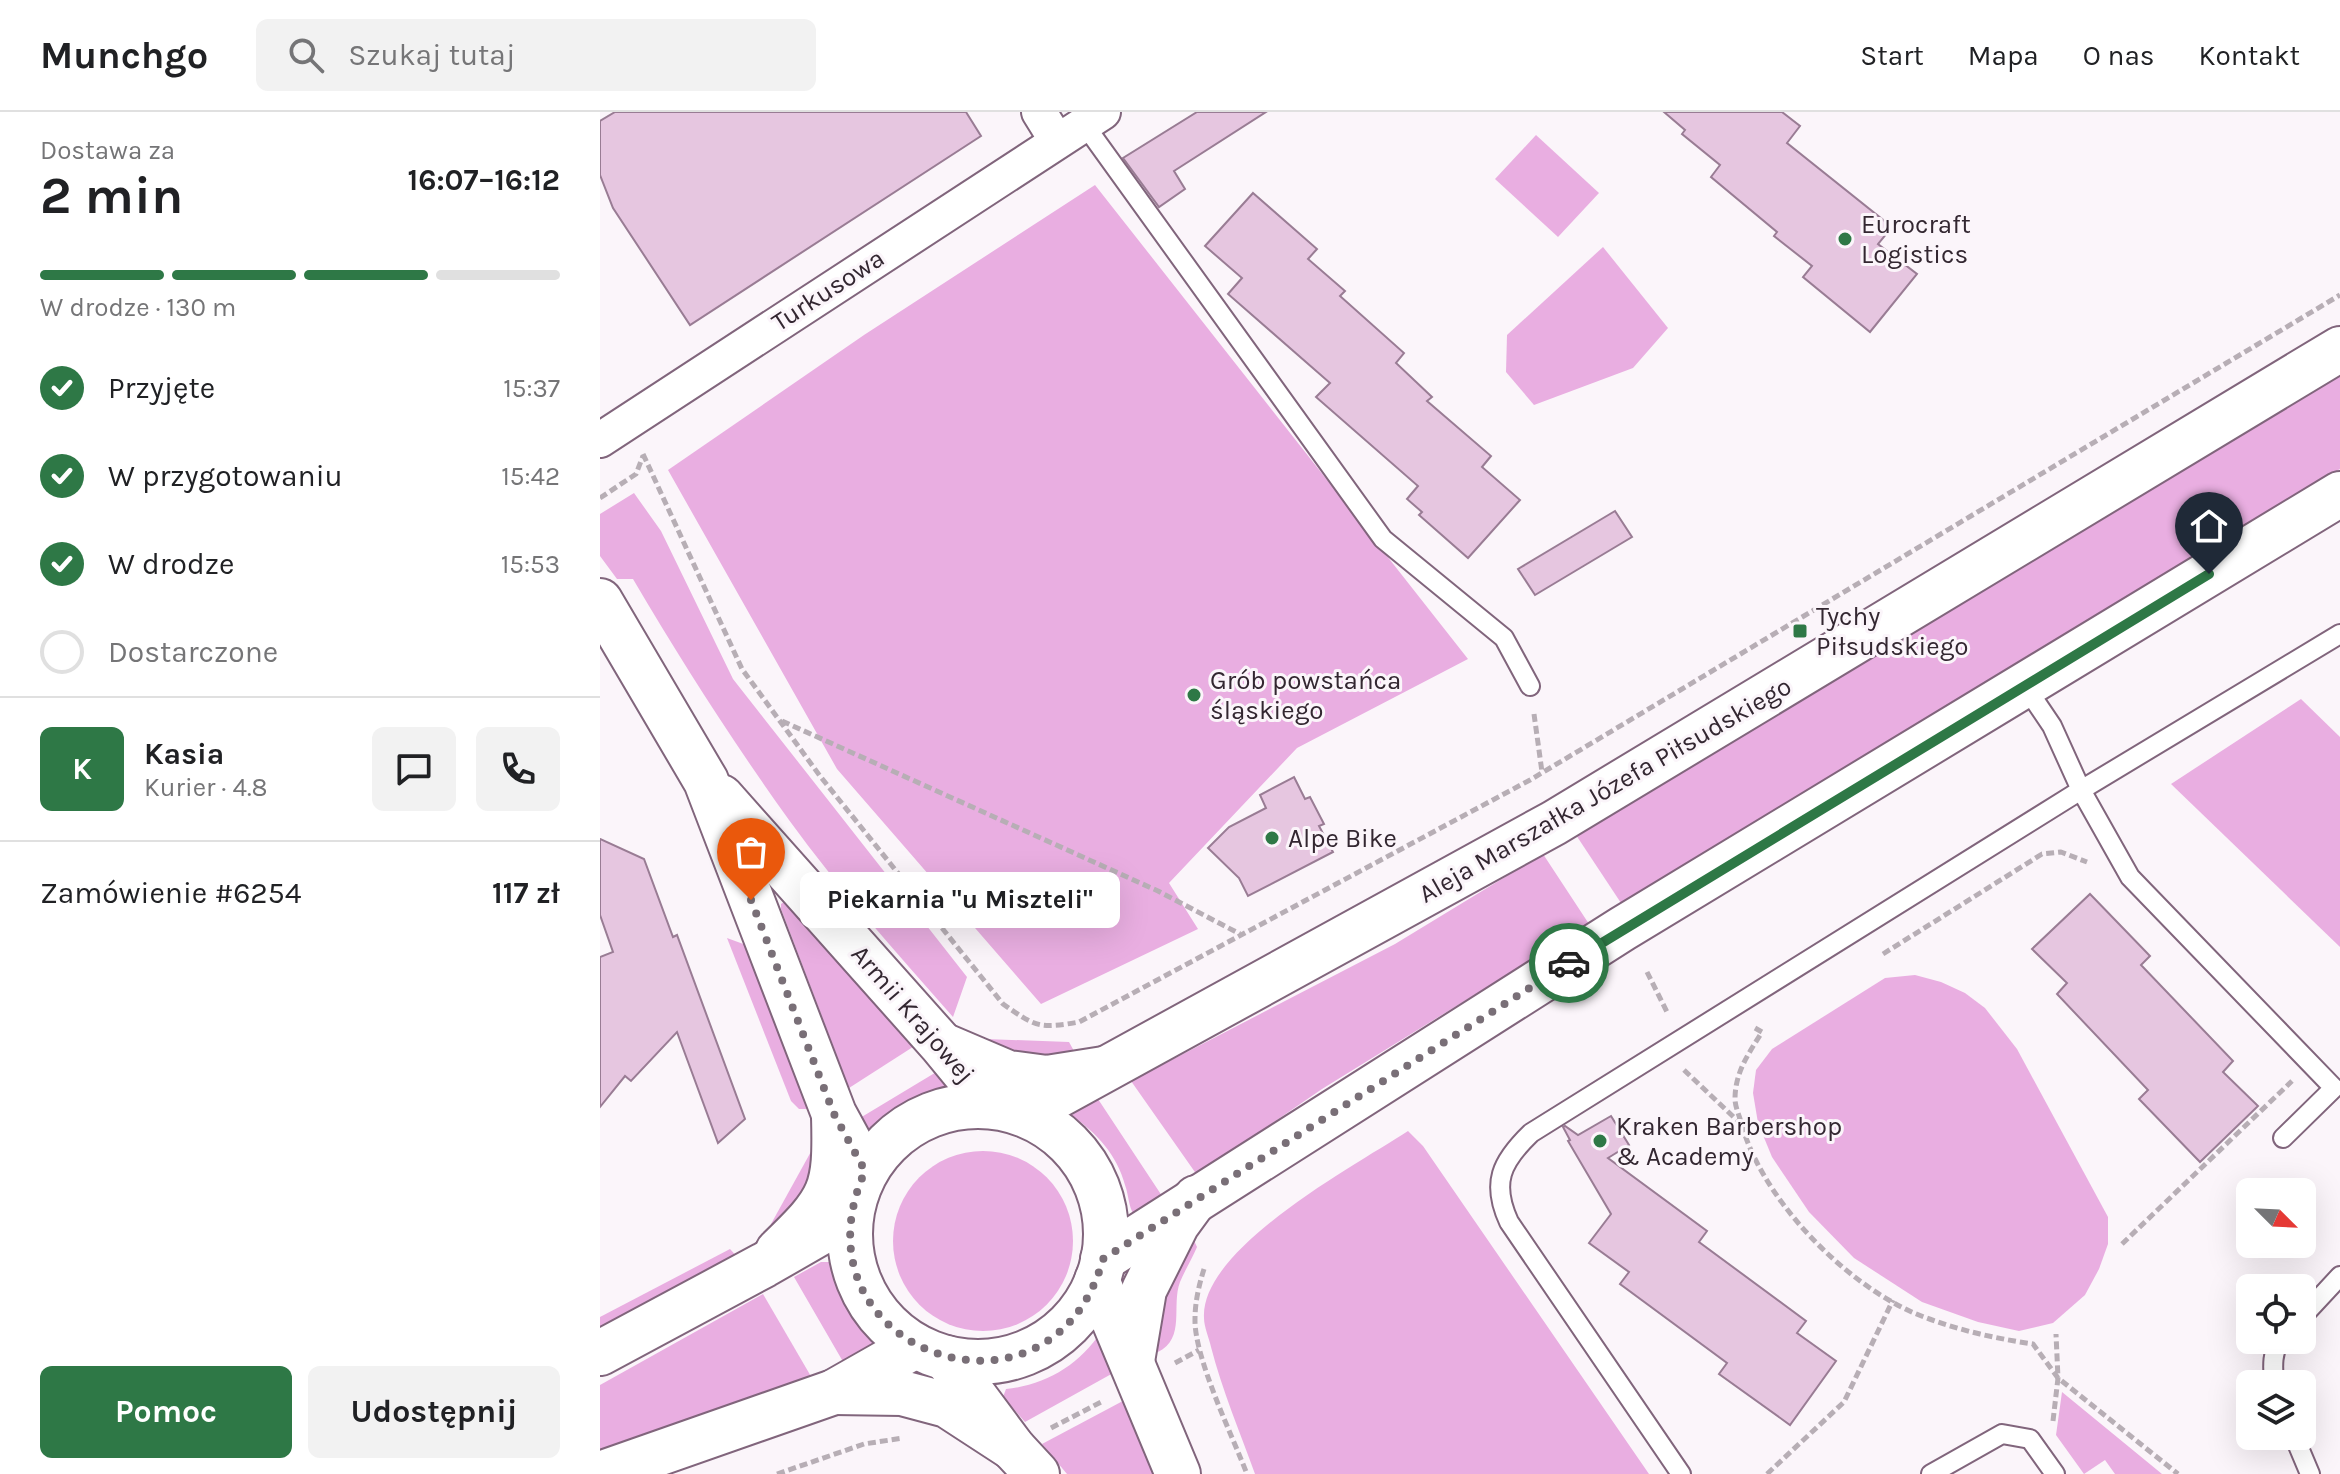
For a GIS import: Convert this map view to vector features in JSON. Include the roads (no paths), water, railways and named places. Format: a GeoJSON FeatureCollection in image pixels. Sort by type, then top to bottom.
{"type":"FeatureCollection","features":[{"type":"Feature","properties":{"kind":"main road","name":"Aleja Marszałka Józefa Piłsudskiego"},"geometry":{"type":"LineString","coordinates":[[1008,1110],[1110,1068],[1554,823],[2340,349]]}},
{"type":"Feature","properties":{"kind":"main road"},"geometry":{"type":"LineString","coordinates":[[1100,1269],[1196,1198],[1622,929],[2340,494]]}},
{"type":"Feature","properties":{"kind":"main road","name":"Armii Krajowej"},"geometry":{"type":"LineString","coordinates":[[600,601],[706,781],[834,1114],[865,1171]]}},
{"type":"Feature","properties":{"kind":"main road","name":"Armii Krajowej"},"geometry":{"type":"LineString","coordinates":[[706,781],[941,1044],[1008,1110]]}},
{"type":"Feature","properties":{"kind":"main road"},"geometry":{"type":"LineString","coordinates":[[941,1044],[1008,1073],[1047,1078],[1110,1068]]}},
{"type":"Feature","properties":{"kind":"main road"},"geometry":{"type":"LineString","coordinates":[[600,1474],[834,1392],[930,1352],[983,1362],[1019,1355],[1052,1338],[1079,1312],[1100,1269],[1106,1223],[1098,1188],[1081,1157],[1055,1131],[1008,1110],[954,1108],[919,1120],[888,1142],[865,1171],[851,1215],[851,1253],[862,1291],[885,1322],[930,1352],[1025,1461]]}},
{"type":"Feature","properties":{"kind":"main road"},"geometry":{"type":"LineString","coordinates":[[764,1265],[814,1217],[830,1190],[835,1162],[834,1114]]}},
{"type":"Feature","properties":{"kind":"main road"},"geometry":{"type":"LineString","coordinates":[[1136,1371],[1144,1290],[1171,1235],[1196,1198]]}},
{"type":"Feature","properties":{"kind":"main road"},"geometry":{"type":"LineString","coordinates":[[600,1353],[851,1215]]}},
{"type":"Feature","properties":{"kind":"main road"},"geometry":{"type":"LineString","coordinates":[[1100,1269],[1136,1371],[1178,1474]]}},
{"type":"Feature","properties":{"kind":"main road"},"geometry":{"type":"LineString","coordinates":[[834,1392],[902,1393],[947,1405],[1025,1461]]}},
{"type":"Feature","properties":{"kind":"street","name":"Turkusowa"},"geometry":{"type":"LineString","coordinates":[[611,432],[1071,122]]}},
{"type":"Feature","properties":{"kind":"lane"},"geometry":{"type":"LineString","coordinates":[[1071,122],[1383,539],[1504,638],[1530,686]]}},
{"type":"Feature","properties":{"kind":"lane"},"geometry":{"type":"LineString","coordinates":[[1681,1474],[1509,1222],[1500,1202],[1500,1177],[1511,1153],[1531,1133],[1679,1039],[2081,790],[2339,636]]}},
{"type":"Feature","properties":{"kind":"lane"},"geometry":{"type":"LineString","coordinates":[[2025,686],[2052,726],[2081,790],[2130,877],[2334,1088],[2283,1138]]}},
{"type":"Feature","properties":{"kind":"lane"},"geometry":{"type":"LineString","coordinates":[[2316,1302],[2340,1276]]}},
{"type":"Feature","properties":{"kind":"lane"},"geometry":{"type":"LineString","coordinates":[[1934,1473],[2002,1434],[2030,1439],[2055,1474]]}},
{"type":"Feature","properties":{"kind":"lane"},"geometry":{"type":"LineString","coordinates":[[2300,1450],[2310,1474]]}},
{"type":"Feature","properties":{"kind":"place","name":"Eurocraft Logistics"},"geometry":{"type":"Point","coordinates":[1845,239]}},
{"type":"Feature","properties":{"kind":"place","name":"Tychy Piłsudskiego"},"geometry":{"type":"Point","coordinates":[1800,631]}},
{"type":"Feature","properties":{"kind":"place","name":"Grób powstańca śląskiego"},"geometry":{"type":"Point","coordinates":[1194,695]}},
{"type":"Feature","properties":{"kind":"place","name":"Alpe Bike"},"geometry":{"type":"Point","coordinates":[1272,838]}},
{"type":"Feature","properties":{"kind":"place","name":"Piekarnia \"u Miszteli\""},"geometry":{"type":"Point","coordinates":[751,900]}},
{"type":"Feature","properties":{"kind":"place","name":"Kraken Barbershop & Academy"},"geometry":{"type":"Point","coordinates":[1600,1141]}}]}
